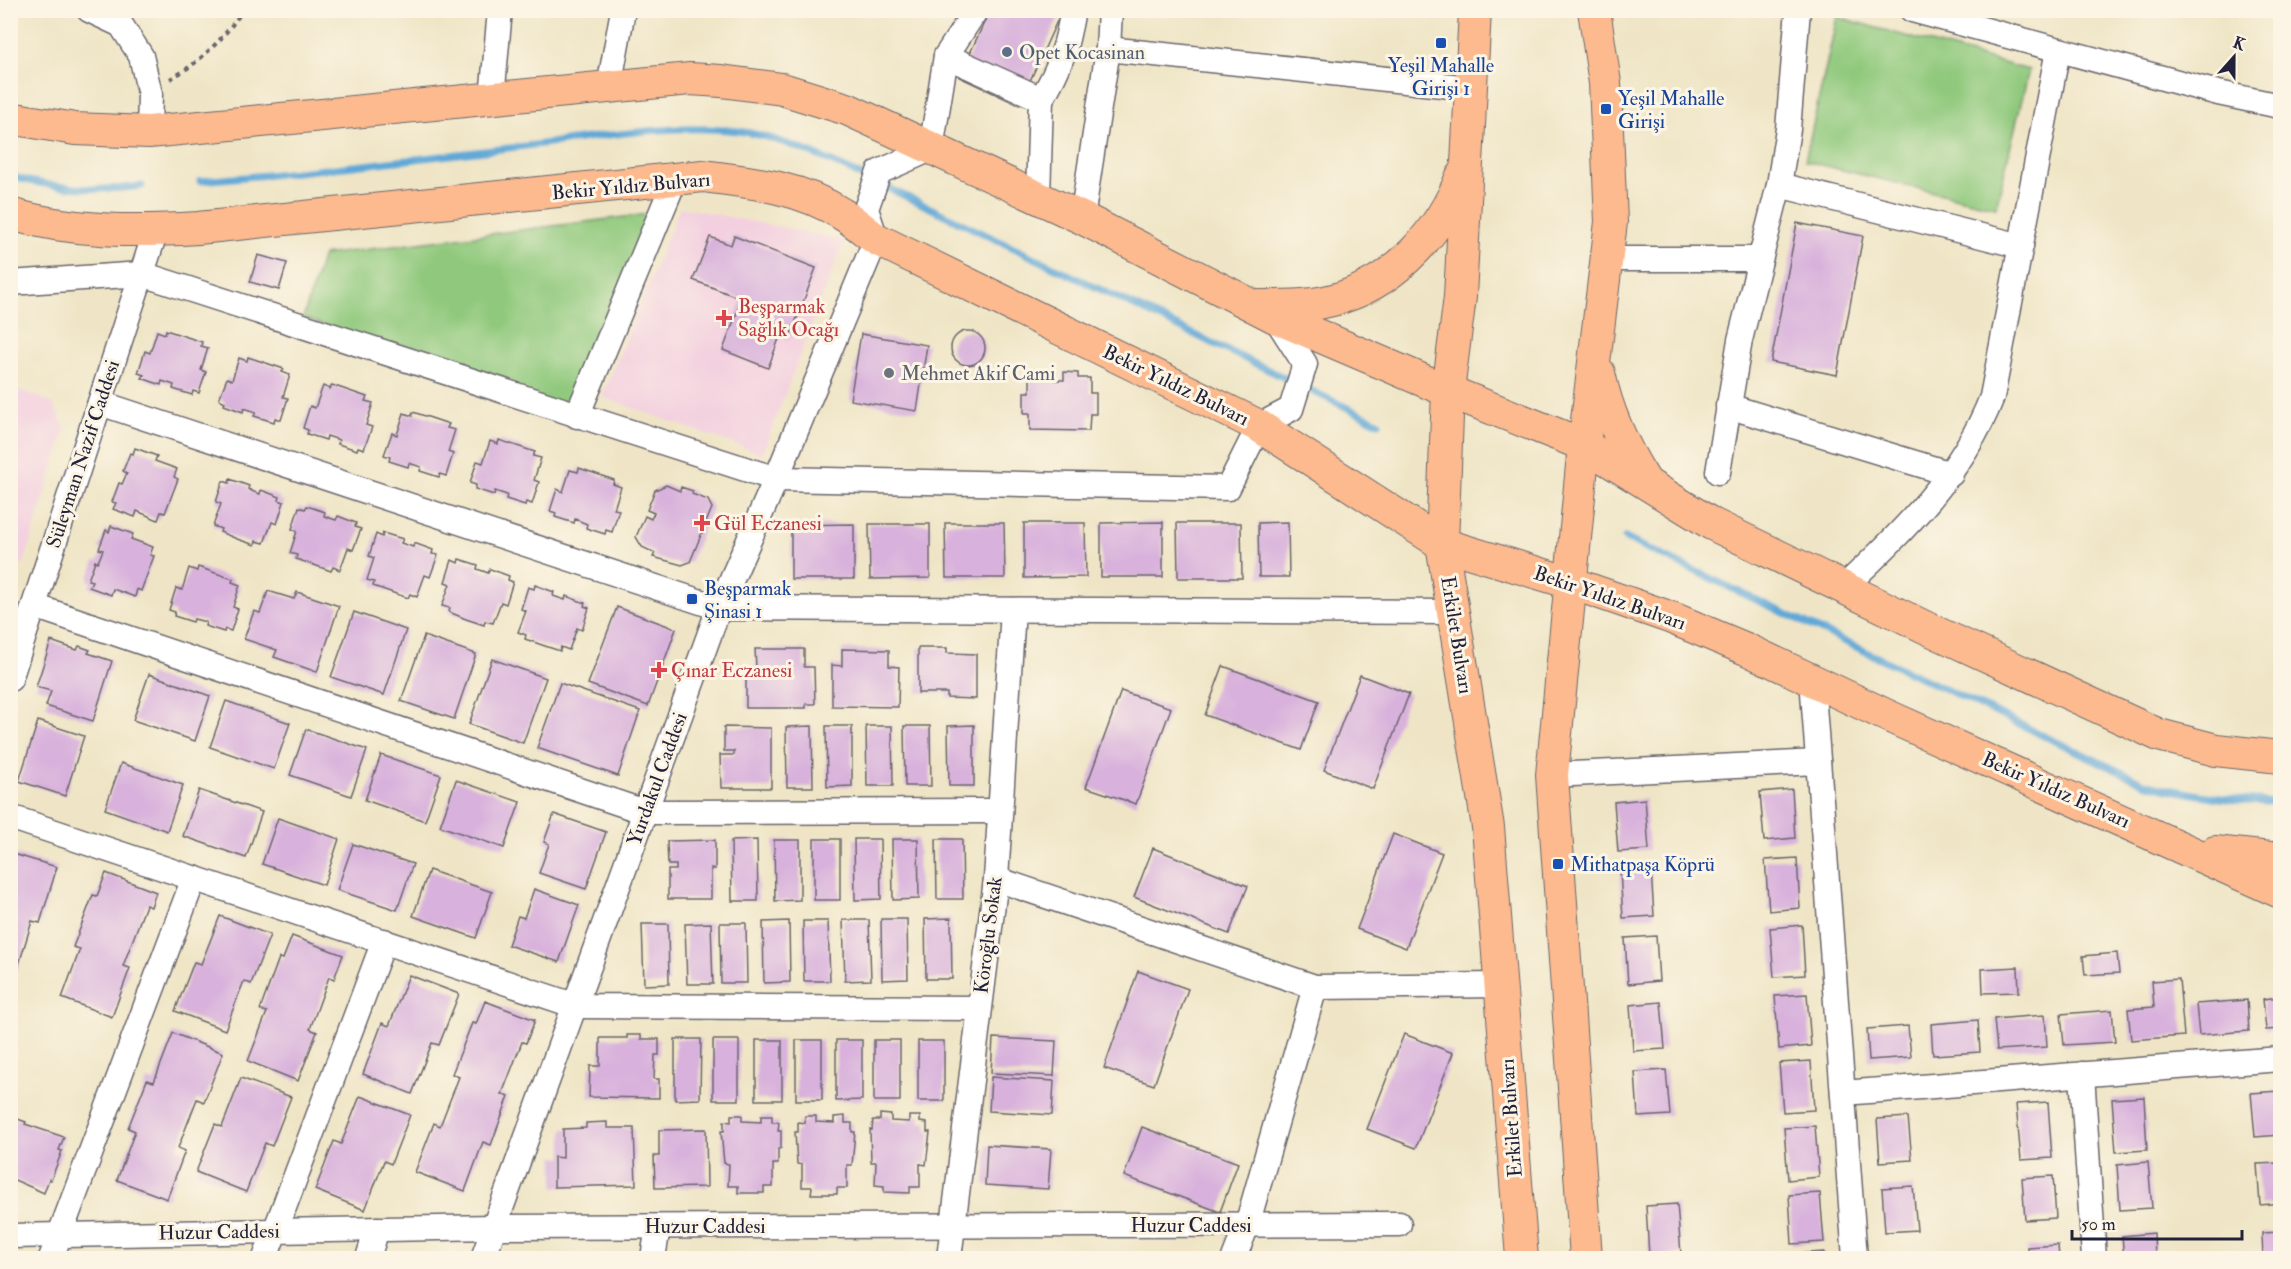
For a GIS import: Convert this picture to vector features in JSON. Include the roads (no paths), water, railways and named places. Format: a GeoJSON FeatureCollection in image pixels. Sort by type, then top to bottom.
{"type":"FeatureCollection","features":[{"type":"Feature","properties":{"kind":"main road","name":"Erkilet Bulvarı"},"geometry":{"type":"LineString","coordinates":[[1475,10],[1460,297],[1448,391],[1442,544],[1488,827],[1522,1258]]}},
{"type":"Feature","properties":{"kind":"main road"},"geometry":{"type":"LineString","coordinates":[[1586,1258],[1552,775],[1584,445],[1611,222],[1605,83],[1594,10]]}},
{"type":"Feature","properties":{"kind":"main road"},"geometry":{"type":"LineString","coordinates":[[10,118],[75,129],[149,132],[690,79],[782,89],[847,109],[1038,197],[1265,312],[1448,391],[1584,445],[1712,524],[1843,588],[2159,735],[2216,750],[2280,757]]}},
{"type":"Feature","properties":{"kind":"main road"},"geometry":{"type":"LineString","coordinates":[[1265,312],[1287,306],[1326,301],[1360,291],[1386,275],[1432,230],[1454,194],[1466,163]]}},
{"type":"Feature","properties":{"kind":"main road","name":"Bekir Yıldız Bulvarı"},"geometry":{"type":"LineString","coordinates":[[10,214],[42,222],[88,229],[127,231],[198,228],[703,176],[777,187],[806,195],[842,214],[876,239],[1260,426],[1442,544],[1570,583],[1672,618],[1812,679],[1888,716],[2280,892]]}},
{"type":"Feature","properties":{"kind":"main road"},"geometry":{"type":"LineString","coordinates":[[1595,354],[1612,418],[1624,448],[1647,484]]}},
{"type":"Feature","properties":{"kind":"main road"},"geometry":{"type":"LineString","coordinates":[[2165,839],[2234,855],[2280,859]]}},
{"type":"Feature","properties":{"kind":"street"},"geometry":{"type":"LineString","coordinates":[[89,10],[121,25],[141,57],[149,89],[151,113],[149,132]]}},
{"type":"Feature","properties":{"kind":"street"},"geometry":{"type":"LineString","coordinates":[[492,98],[500,10]]}},
{"type":"Feature","properties":{"kind":"street"},"geometry":{"type":"LineString","coordinates":[[609,87],[623,10]]}},
{"type":"Feature","properties":{"kind":"street"},"geometry":{"type":"LineString","coordinates":[[876,239],[866,209],[879,172],[931,149],[946,56],[976,10]]}},
{"type":"Feature","properties":{"kind":"street"},"geometry":{"type":"LineString","coordinates":[[1038,197],[1041,99],[1061,63],[1067,45],[1073,10]]}},
{"type":"Feature","properties":{"kind":"street"},"geometry":{"type":"LineString","coordinates":[[1082,219],[1108,49],[1110,10]]}},
{"type":"Feature","properties":{"kind":"street"},"geometry":{"type":"LineString","coordinates":[[1718,472],[1740,339],[1779,185],[1788,129],[1798,10]]}},
{"type":"Feature","properties":{"kind":"street"},"geometry":{"type":"LineString","coordinates":[[1912,10],[2218,93],[2280,106]]}},
{"type":"Feature","properties":{"kind":"street"},"geometry":{"type":"LineString","coordinates":[[1108,49],[1470,88]]}},
{"type":"Feature","properties":{"kind":"street"},"geometry":{"type":"LineString","coordinates":[[1843,588],[1907,524],[1951,474],[1971,443],[1992,397],[2058,50]]}},
{"type":"Feature","properties":{"kind":"street"},"geometry":{"type":"LineString","coordinates":[[946,56],[1041,99]]}},
{"type":"Feature","properties":{"kind":"street"},"geometry":{"type":"LineString","coordinates":[[577,416],[675,179]]}},
{"type":"Feature","properties":{"kind":"street"},"geometry":{"type":"LineString","coordinates":[[1779,185],[2021,246]]}},
{"type":"Feature","properties":{"kind":"street","name":"Süleyman Nazif Caddesi"},"geometry":{"type":"LineString","coordinates":[[10,679],[156,230]]}},
{"type":"Feature","properties":{"kind":"street","name":"Yurdakul Caddesi"},"geometry":{"type":"LineString","coordinates":[[483,1258],[719,608],[776,479],[876,239]]}},
{"type":"Feature","properties":{"kind":"street"},"geometry":{"type":"LineString","coordinates":[[1607,258],[1760,260]]}},
{"type":"Feature","properties":{"kind":"street"},"geometry":{"type":"LineString","coordinates":[[10,283],[142,274],[776,479],[1228,488],[1260,426],[1291,409],[1305,364],[1265,312]]}},
{"type":"Feature","properties":{"kind":"street"},"geometry":{"type":"LineString","coordinates":[[100,403],[719,608],[1452,612]]}},
{"type":"Feature","properties":{"kind":"street"},"geometry":{"type":"LineString","coordinates":[[1728,406],[1951,474]]}},
{"type":"Feature","properties":{"kind":"street"},"geometry":{"type":"LineString","coordinates":[[34,606],[645,812],[1000,811]]}},
{"type":"Feature","properties":{"kind":"street","name":"Köroğlu Sokak"},"geometry":{"type":"LineString","coordinates":[[949,1258],[996,879],[1013,610]]}},
{"type":"Feature","properties":{"kind":"street"},"geometry":{"type":"LineString","coordinates":[[1812,679],[1855,1258]]}},
{"type":"Feature","properties":{"kind":"street"},"geometry":{"type":"LineString","coordinates":[[1552,775],[1818,762]]}},
{"type":"Feature","properties":{"kind":"street"},"geometry":{"type":"LineString","coordinates":[[10,817],[576,1006],[980,1008]]}},
{"type":"Feature","properties":{"kind":"street"},"geometry":{"type":"LineString","coordinates":[[51,1258],[194,878]]}},
{"type":"Feature","properties":{"kind":"street"},"geometry":{"type":"LineString","coordinates":[[996,879],[1316,987],[1500,985]]}},
{"type":"Feature","properties":{"kind":"street"},"geometry":{"type":"LineString","coordinates":[[265,1258],[384,942]]}},
{"type":"Feature","properties":{"kind":"street"},"geometry":{"type":"LineString","coordinates":[[1234,1258],[1247,1225],[1316,987]]}},
{"type":"Feature","properties":{"kind":"street"},"geometry":{"type":"LineString","coordinates":[[1843,1093],[2280,1059]]}},
{"type":"Feature","properties":{"kind":"street"},"geometry":{"type":"LineString","coordinates":[[2082,1074],[2094,1258]]}},
{"type":"Feature","properties":{"kind":"street","name":"Huzur Caddesi"},"geometry":{"type":"LineString","coordinates":[[10,1236],[494,1227],[1399,1224]]}},
{"type":"Feature","properties":{"kind":"street"},"geometry":{"type":"LineString","coordinates":[[653,1258],[658,1227]]}},
{"type":"Feature","properties":{"kind":"street"},"geometry":{"type":"LineString","coordinates":[[368,1258],[377,1229]]}},
{"type":"Feature","properties":{"kind":"waterway"},"geometry":{"type":"LineString","coordinates":[[200,181],[636,132],[687,129],[738,131],[771,138],[823,158],[870,180]]}},
{"type":"Feature","properties":{"kind":"waterway"},"geometry":{"type":"LineString","coordinates":[[10,176],[43,184],[76,188],[109,189],[142,186]]}},
{"type":"Feature","properties":{"kind":"waterway"},"geometry":{"type":"LineString","coordinates":[[880,184],[1379,423]]}},
{"type":"Feature","properties":{"kind":"waterway"},"geometry":{"type":"LineString","coordinates":[[1625,538],[2144,783],[2212,797],[2280,802]]}},
{"type":"Feature","properties":{"kind":"place","name":"Yeşil Mahalle Girişi 1"},"geometry":{"type":"Point","coordinates":[1441,43]}},
{"type":"Feature","properties":{"kind":"place","name":"Opet Kocasinan"},"geometry":{"type":"Point","coordinates":[1007,52]}},
{"type":"Feature","properties":{"kind":"place","name":"Yeşil Mahalle Girişi"},"geometry":{"type":"Point","coordinates":[1606,109]}},
{"type":"Feature","properties":{"kind":"place","name":"Beşparmak Sağlık Ocağı"},"geometry":{"type":"Point","coordinates":[724,318]}},
{"type":"Feature","properties":{"kind":"place","name":"Mehmet Akif Cami"},"geometry":{"type":"Point","coordinates":[889,373]}},
{"type":"Feature","properties":{"kind":"place","name":"Gül Eczanesi"},"geometry":{"type":"Point","coordinates":[702,523]}},
{"type":"Feature","properties":{"kind":"place","name":"Beşparmak Şinasi 1"},"geometry":{"type":"Point","coordinates":[692,599]}},
{"type":"Feature","properties":{"kind":"place","name":"Çınar Eczanesi"},"geometry":{"type":"Point","coordinates":[659,670]}},
{"type":"Feature","properties":{"kind":"place","name":"Mithatpaşa Köprü"},"geometry":{"type":"Point","coordinates":[1558,864]}}]}
